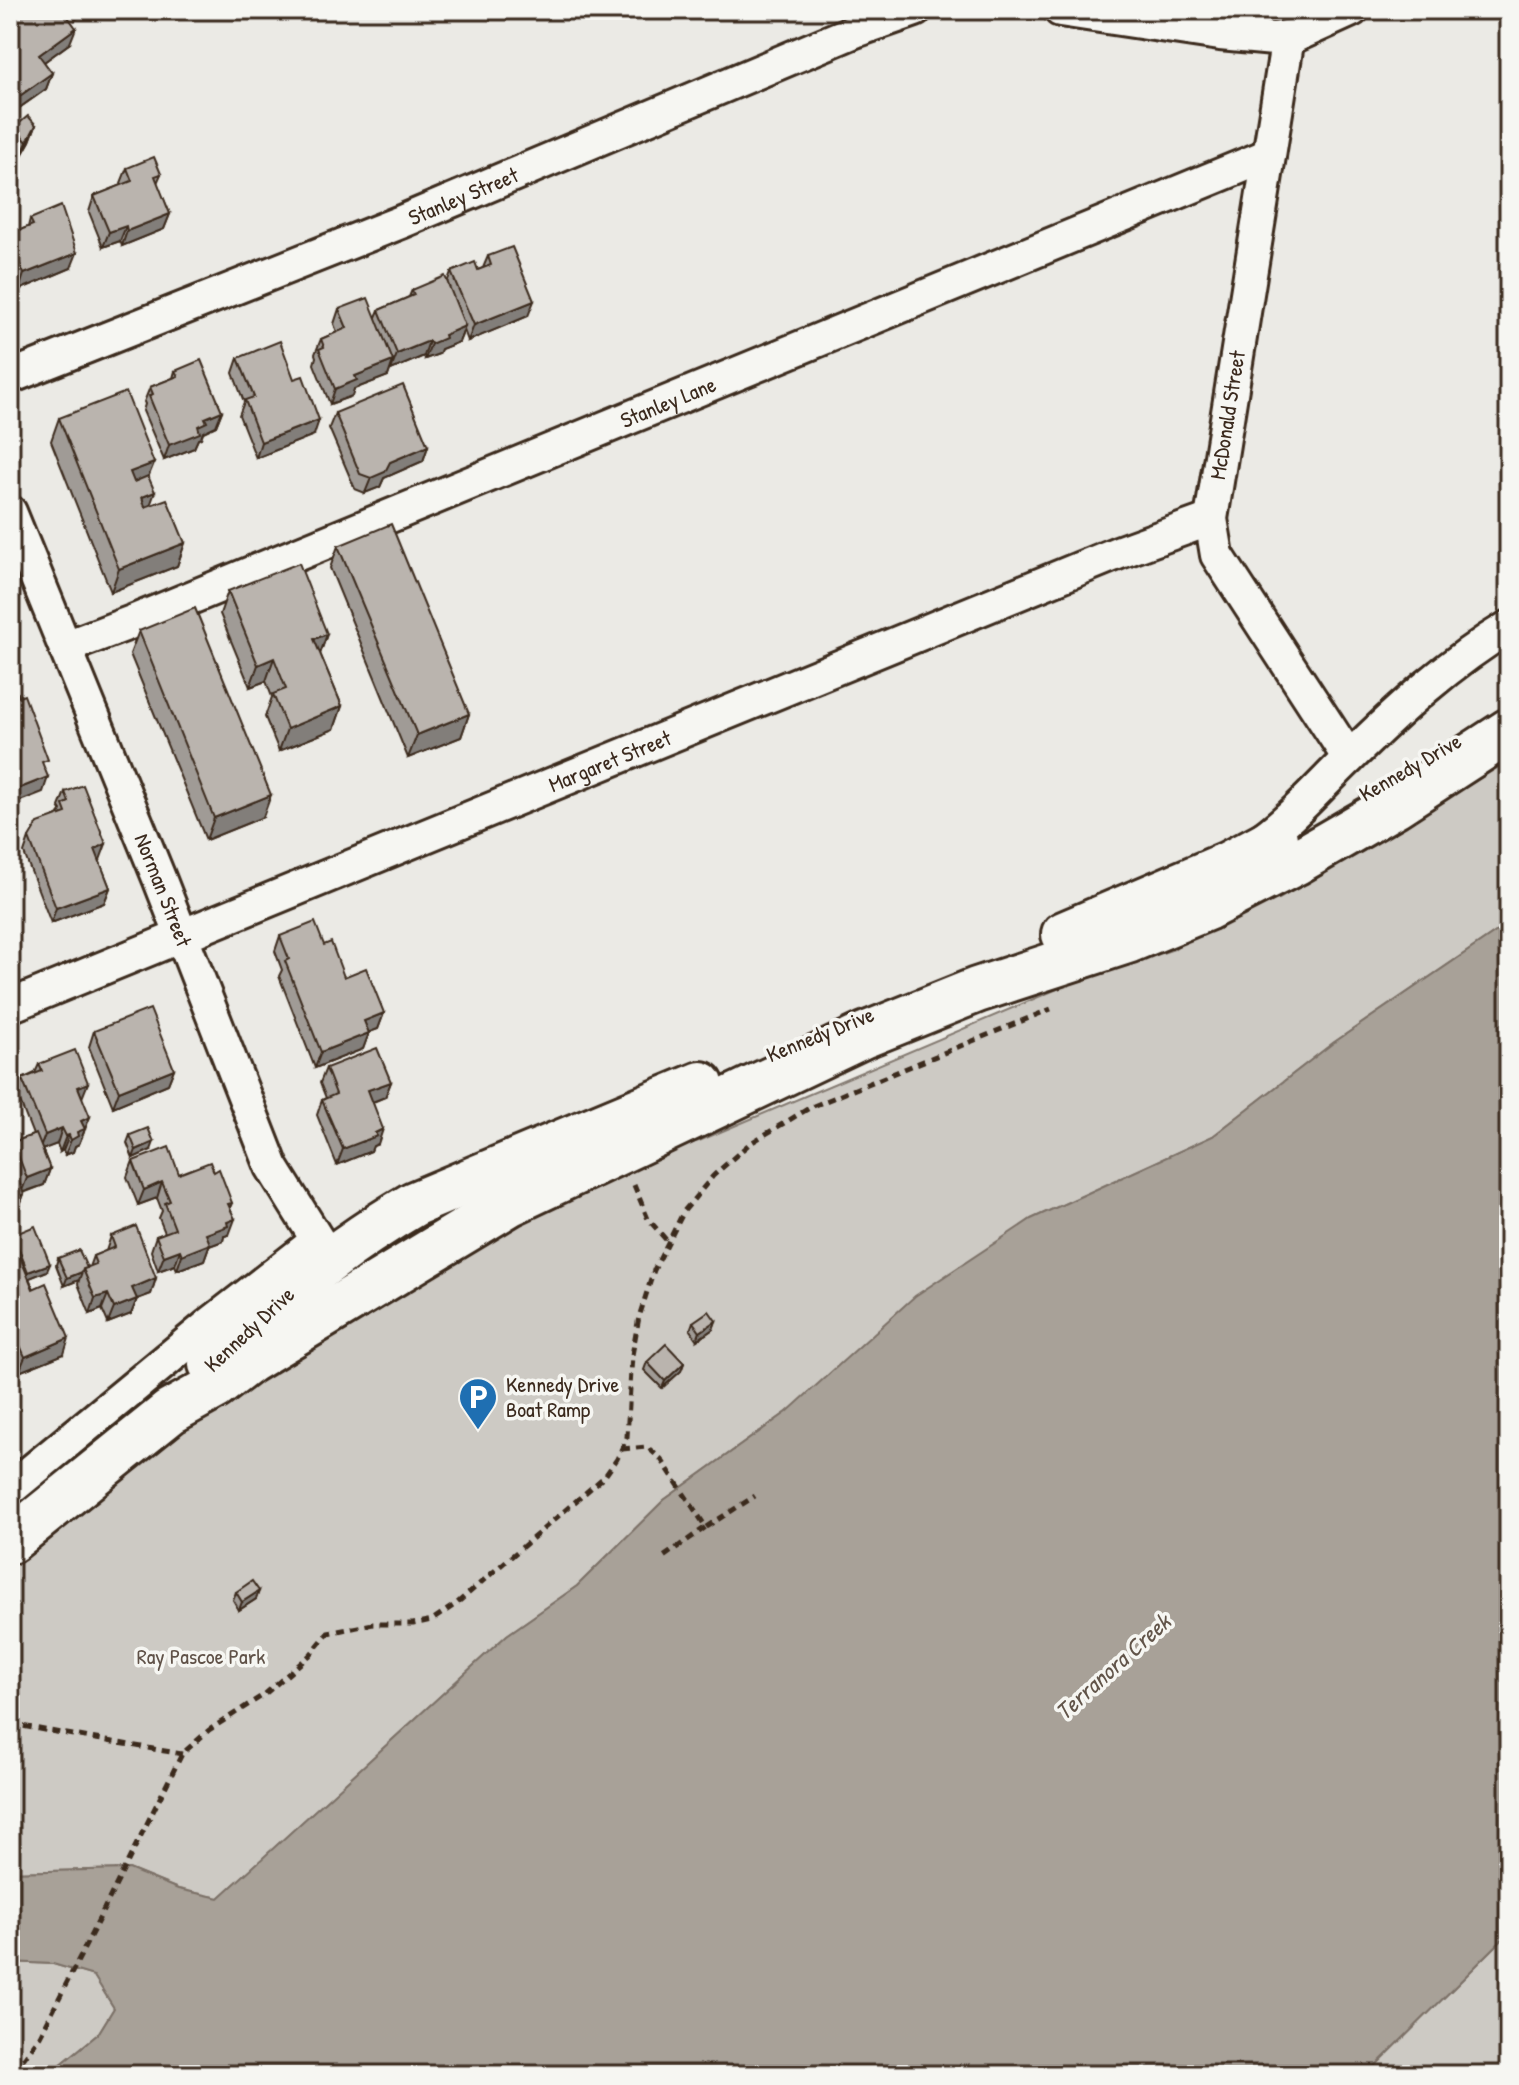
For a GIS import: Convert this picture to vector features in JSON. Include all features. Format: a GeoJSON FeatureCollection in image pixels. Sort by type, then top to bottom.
{"type":"FeatureCollection","features":[{"type":"Feature","properties":{"kind":"street","name":"Stanley Street"},"geometry":{"type":"LineString","coordinates":[[10,377],[401,222],[855,31],[915,10]]}},
{"type":"Feature","properties":{"kind":"street"},"geometry":{"type":"LineString","coordinates":[[1060,10],[1246,37],[1288,37],[1352,10]]}},
{"type":"Feature","properties":{"kind":"street","name":"McDonald Street"},"geometry":{"type":"LineString","coordinates":[[1288,37],[1211,519],[1217,555],[1349,758]]}},
{"type":"Feature","properties":{"kind":"street","name":"Stanley Lane"},"geometry":{"type":"LineString","coordinates":[[66,647],[1269,155]]}},
{"type":"Feature","properties":{"kind":"street","name":"Norman Street"},"geometry":{"type":"LineString","coordinates":[[10,512],[272,1167],[324,1250]]}},
{"type":"Feature","properties":{"kind":"street","name":"Margaret Street"},"geometry":{"type":"LineString","coordinates":[[10,1006],[1120,552],[1211,519]]}},
{"type":"Feature","properties":{"kind":"street"},"geometry":{"type":"LineString","coordinates":[[1194,878],[1244,851],[1274,830],[1452,665],[1509,627]]}},
{"type":"Feature","properties":{"kind":"street","name":"Kennedy Drive"},"geometry":{"type":"LineString","coordinates":[[170,1412],[202,1373],[300,1281],[324,1250],[372,1229],[414,1204],[1228,864],[1365,794],[1509,709]]}},
{"type":"Feature","properties":{"kind":"street","name":"Kennedy Drive"},"geometry":{"type":"LineString","coordinates":[[10,1541],[170,1412],[509,1204],[865,1035],[977,990],[1130,940],[1207,908],[1295,863],[1509,731]]}},
{"type":"Feature","properties":{"kind":"street"},"geometry":{"type":"LineString","coordinates":[[10,1489],[209,1325],[324,1250],[339,1268],[351,1269],[418,1229],[460,1209],[509,1189],[563,1178]]}},
{"type":"Feature","properties":{"kind":"path"},"geometry":{"type":"LineString","coordinates":[[10,2066],[24,2058],[40,2036],[182,1754],[209,1730],[265,1694],[310,1655],[328,1633],[373,1624],[413,1624],[432,1620],[456,1604],[605,1476],[627,1437],[632,1355],[639,1317],[654,1270],[684,1211],[704,1187],[749,1144],[811,1107],[1059,1006]]}},
{"type":"Feature","properties":{"kind":"path"},"geometry":{"type":"LineString","coordinates":[[629,1173],[648,1219],[668,1242]]}},
{"type":"Feature","properties":{"kind":"path"},"geometry":{"type":"LineString","coordinates":[[622,1449],[647,1447],[661,1459],[706,1527]]}},
{"type":"Feature","properties":{"kind":"path"},"geometry":{"type":"LineString","coordinates":[[662,1558],[755,1496]]}},
{"type":"Feature","properties":{"kind":"path"},"geometry":{"type":"LineString","coordinates":[[10,1724],[182,1754]]}},
{"type":"Feature","properties":{"kind":"green space","name":"Ray Pascoe Park"},"geometry":{"type":"Polygon","coordinates":[[[1509,761],[1509,923],[1333,1043],[1213,1136],[1031,1219],[787,1412],[664,1500],[577,1586],[507,1635],[219,1898],[178,1889],[129,1869],[10,1872],[10,1565],[260,1365],[494,1226],[667,1149],[699,1141],[1069,984],[1174,949],[1199,927],[1246,905],[1279,899],[1509,761]]]}},
{"type":"Feature","properties":{"kind":"green space"},"geometry":{"type":"Polygon","coordinates":[[[1509,1933],[1509,2075],[1366,2075],[1509,1933]]]}},
{"type":"Feature","properties":{"kind":"green space"},"geometry":{"type":"Polygon","coordinates":[[[10,1962],[53,1964],[94,1976],[114,2008],[98,2034],[48,2075],[10,2075],[10,1962]]]}},
{"type":"Feature","properties":{"kind":"water","name":"Terranora Creek"},"geometry":{"type":"Polygon","coordinates":[[[1509,923],[1509,1933],[1366,2075],[48,2075],[98,2034],[114,2008],[94,1976],[53,1964],[10,1962],[10,1872],[129,1869],[178,1889],[219,1898],[507,1635],[577,1586],[664,1500],[787,1412],[915,1296],[1031,1219],[1213,1136],[1333,1043],[1509,923]]]}},
{"type":"Feature","properties":{"kind":"building"},"geometry":{"type":"Polygon","coordinates":[[[10,10],[63,10],[76,28],[39,55],[52,73],[14,100],[10,95],[10,10]]]}},
{"type":"Feature","properties":{"kind":"building"},"geometry":{"type":"Polygon","coordinates":[[[28,116],[36,125],[27,142],[22,136],[10,146],[10,119],[16,126],[28,116]]]}},
{"type":"Feature","properties":{"kind":"building"},"geometry":{"type":"Polygon","coordinates":[[[154,157],[161,174],[155,176],[170,214],[127,231],[126,226],[109,232],[94,196],[132,181],[127,168],[154,157]]]}},
{"type":"Feature","properties":{"kind":"building"},"geometry":{"type":"Polygon","coordinates":[[[61,206],[77,253],[24,274],[10,234],[33,225],[30,219],[61,206]]]}},
{"type":"Feature","properties":{"kind":"building"},"geometry":{"type":"Polygon","coordinates":[[[512,247],[534,301],[474,325],[451,272],[475,262],[478,270],[491,265],[488,256],[512,247]]]}},
{"type":"Feature","properties":{"kind":"building"},"geometry":{"type":"Polygon","coordinates":[[[445,276],[465,326],[431,344],[429,341],[397,354],[379,310],[414,295],[412,290],[445,276]]]}},
{"type":"Feature","properties":{"kind":"building"},"geometry":{"type":"Polygon","coordinates":[[[368,298],[393,361],[355,376],[357,380],[335,389],[319,349],[324,347],[321,339],[347,328],[339,309],[368,298]]]}},
{"type":"Feature","properties":{"kind":"building"},"geometry":{"type":"Polygon","coordinates":[[[280,341],[294,379],[303,376],[319,420],[261,442],[245,400],[254,397],[238,358],[280,341]]]}},
{"type":"Feature","properties":{"kind":"building"},"geometry":{"type":"Polygon","coordinates":[[[201,360],[222,411],[205,418],[207,422],[198,426],[200,433],[169,445],[149,396],[153,394],[150,387],[178,376],[175,371],[201,360]]]}},
{"type":"Feature","properties":{"kind":"building"},"geometry":{"type":"Polygon","coordinates":[[[403,385],[428,446],[390,462],[385,472],[371,478],[360,474],[335,413],[403,385]]]}},
{"type":"Feature","properties":{"kind":"building"},"geometry":{"type":"Polygon","coordinates":[[[126,392],[154,463],[130,472],[134,482],[148,476],[155,492],[142,497],[145,507],[167,499],[185,543],[119,569],[59,418],[126,392]]]}},
{"type":"Feature","properties":{"kind":"building"},"geometry":{"type":"Polygon","coordinates":[[[391,524],[469,714],[417,735],[338,546],[391,524]]]}},
{"type":"Feature","properties":{"kind":"building"},"geometry":{"type":"Polygon","coordinates":[[[299,563],[327,634],[314,639],[342,706],[287,729],[273,694],[286,689],[274,658],[258,665],[228,591],[299,563]]]}},
{"type":"Feature","properties":{"kind":"building"},"geometry":{"type":"Polygon","coordinates":[[[195,608],[271,795],[214,818],[139,631],[195,608]]]}},
{"type":"Feature","properties":{"kind":"building"},"geometry":{"type":"Polygon","coordinates":[[[18,693],[19,697],[24,695],[48,760],[42,762],[48,777],[10,792],[10,696],[18,693]]]}},
{"type":"Feature","properties":{"kind":"building"},"geometry":{"type":"Polygon","coordinates":[[[83,785],[106,844],[95,849],[110,888],[56,908],[29,838],[38,823],[66,813],[63,805],[69,802],[65,792],[83,785]]]}},
{"type":"Feature","properties":{"kind":"building"},"geometry":{"type":"Polygon","coordinates":[[[315,922],[324,945],[331,942],[344,977],[366,968],[384,1013],[364,1021],[369,1033],[321,1052],[285,961],[289,959],[280,936],[315,922]]]}},
{"type":"Feature","properties":{"kind":"building"},"geometry":{"type":"Polygon","coordinates":[[[150,1009],[174,1069],[119,1091],[94,1031],[150,1009]]]}},
{"type":"Feature","properties":{"kind":"building"},"geometry":{"type":"Polygon","coordinates":[[[377,1048],[391,1082],[368,1090],[383,1129],[375,1133],[377,1136],[343,1149],[322,1100],[336,1094],[326,1068],[377,1048]]]}},
{"type":"Feature","properties":{"kind":"building"},"geometry":{"type":"Polygon","coordinates":[[[75,1050],[88,1083],[78,1087],[90,1117],[81,1121],[85,1129],[77,1132],[78,1136],[71,1140],[62,1128],[45,1135],[22,1079],[42,1071],[39,1064],[75,1050]]]}},
{"type":"Feature","properties":{"kind":"building"},"geometry":{"type":"Polygon","coordinates":[[[148,1128],[154,1142],[136,1150],[130,1135],[148,1128]]]}},
{"type":"Feature","properties":{"kind":"building"},"geometry":{"type":"Polygon","coordinates":[[[36,1134],[50,1169],[27,1178],[13,1142],[36,1134]]]}},
{"type":"Feature","properties":{"kind":"building"},"geometry":{"type":"Polygon","coordinates":[[[169,1147],[179,1174],[210,1162],[214,1172],[219,1169],[235,1219],[227,1222],[228,1226],[206,1234],[210,1244],[182,1255],[180,1250],[164,1256],[156,1236],[175,1229],[165,1203],[170,1201],[162,1182],[144,1190],[133,1161],[169,1147]]]}},
{"type":"Feature","properties":{"kind":"building"},"geometry":{"type":"Polygon","coordinates":[[[10,1161],[24,1194],[10,1200],[10,1161]]]}},
{"type":"Feature","properties":{"kind":"building"},"geometry":{"type":"Polygon","coordinates":[[[35,1226],[50,1264],[28,1272],[13,1235],[35,1226]]]}},
{"type":"Feature","properties":{"kind":"building"},"geometry":{"type":"Polygon","coordinates":[[[136,1226],[156,1278],[132,1288],[137,1299],[114,1308],[108,1294],[95,1298],[83,1269],[96,1264],[93,1256],[115,1247],[111,1236],[136,1226]]]}},
{"type":"Feature","properties":{"kind":"building"},"geometry":{"type":"Polygon","coordinates":[[[79,1250],[87,1268],[67,1278],[58,1258],[79,1250]]]}},
{"type":"Feature","properties":{"kind":"building"},"geometry":{"type":"Polygon","coordinates":[[[20,1257],[33,1289],[46,1283],[69,1338],[25,1357],[19,1343],[10,1347],[10,1262],[20,1257]]]}},
{"type":"Feature","properties":{"kind":"building"},"geometry":{"type":"Polygon","coordinates":[[[709,1311],[716,1321],[700,1332],[693,1322],[709,1311]]]}},
{"type":"Feature","properties":{"kind":"building"},"geometry":{"type":"Polygon","coordinates":[[[666,1344],[684,1363],[665,1381],[647,1362],[666,1344]]]}},
{"type":"Feature","properties":{"kind":"building"},"geometry":{"type":"Polygon","coordinates":[[[252,1581],[259,1591],[242,1602],[236,1592],[252,1581]]]}},
{"type":"Feature","properties":{"kind":"place","name":"Kennedy Drive Boat Ramp"},"geometry":{"type":"Point","coordinates":[478,1431]}}]}
